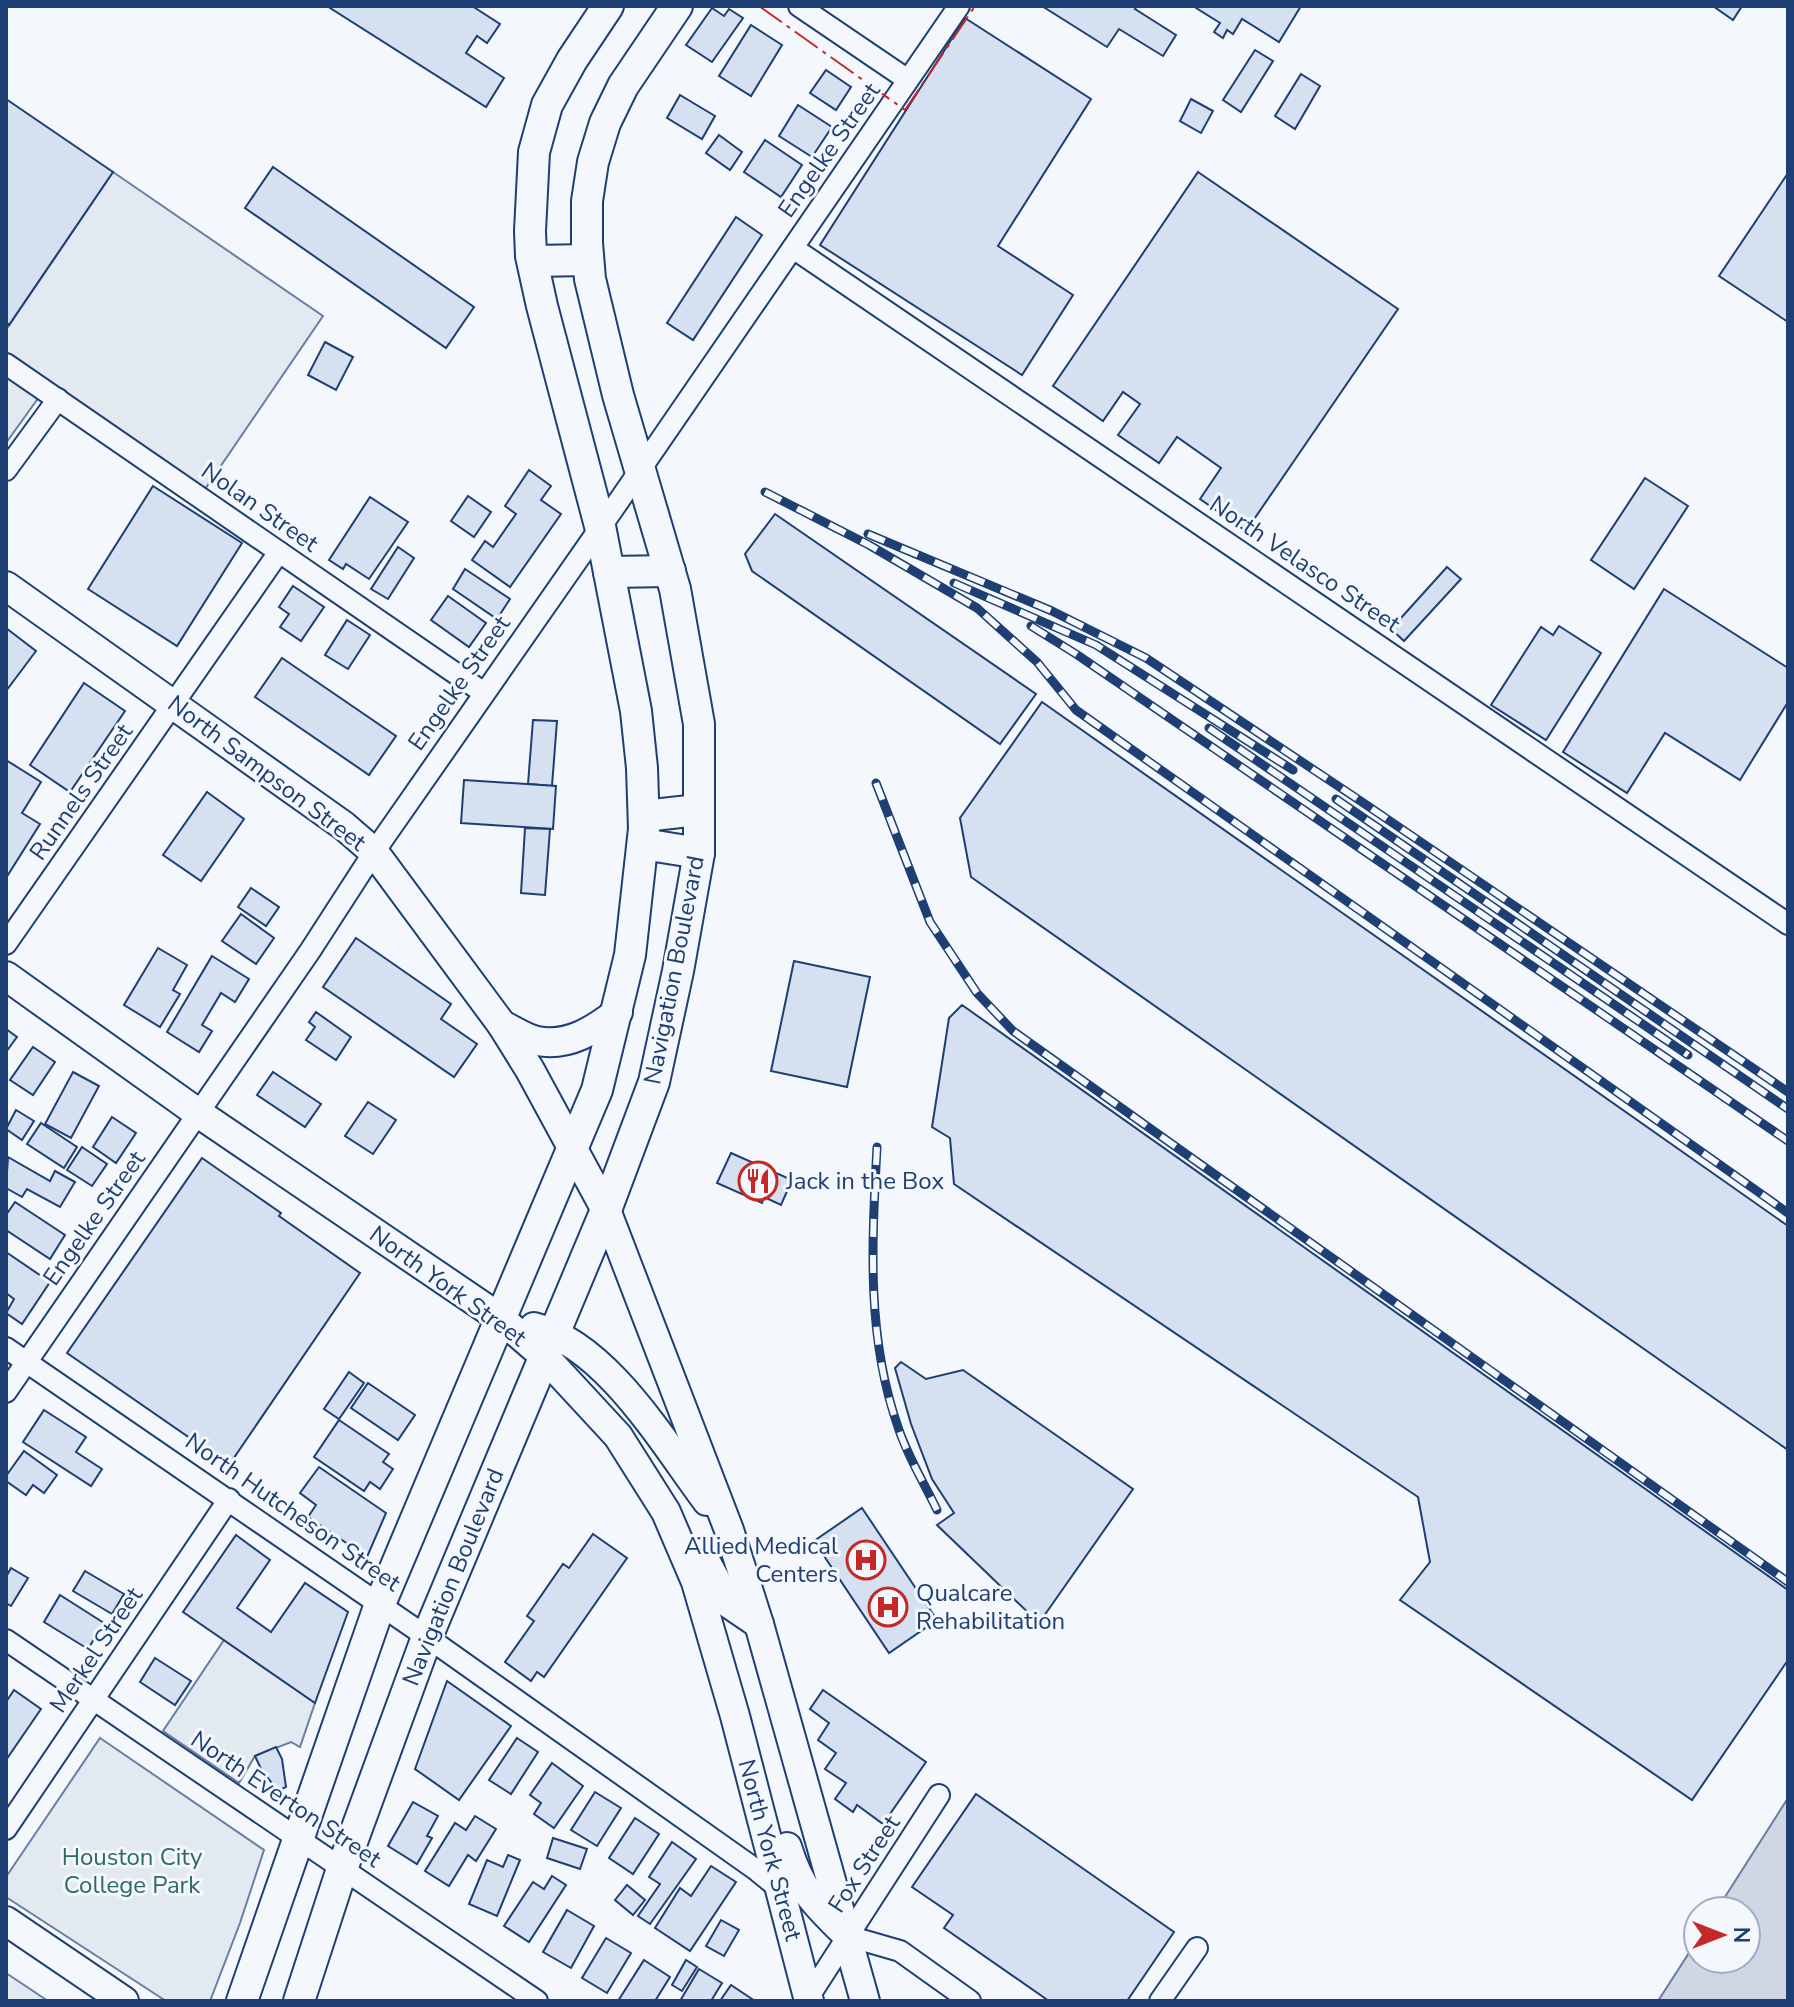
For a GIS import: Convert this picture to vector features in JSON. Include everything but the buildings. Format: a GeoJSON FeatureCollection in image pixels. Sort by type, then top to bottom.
{"type":"FeatureCollection","features":[{"type":"Feature","properties":{"kind":"main road","name":"Navigation Boulevard"},"geometry":{"type":"LineString","coordinates":[[242,2001],[380,1604],[597,1090],[630,955],[643,830],[636,711],[600,526],[542,306],[530,231],[534,152],[547,105],[608,6]]}},
{"type":"Feature","properties":{"kind":"main road","name":"Navigation Boulevard"},"geometry":{"type":"LineString","coordinates":[[299,2001],[342,1869],[427,1637],[606,1210],[654,1082],[699,853],[699,724],[670,571],[596,304],[588,260],[587,201],[593,162],[605,123],[623,86],[677,6]]}},
{"type":"Feature","properties":{"kind":"main road"},"geometry":{"type":"LineString","coordinates":[[533,261],[588,260]]}},
{"type":"Feature","properties":{"kind":"main road"},"geometry":{"type":"LineString","coordinates":[[542,306],[596,304]]}},
{"type":"Feature","properties":{"kind":"main road"},"geometry":{"type":"LineString","coordinates":[[609,572],[670,571]]}},
{"type":"Feature","properties":{"kind":"main road","name":"North Sampson Street"},"geometry":{"type":"LineString","coordinates":[[6,586],[344,826],[374,852],[502,1025],[606,1210]]}},
{"type":"Feature","properties":{"kind":"main road"},"geometry":{"type":"LineString","coordinates":[[643,830],[698,810]]}},
{"type":"Feature","properties":{"kind":"main road"},"geometry":{"type":"LineString","coordinates":[[643,830],[699,853]]}},
{"type":"Feature","properties":{"kind":"main road","name":"North York Street"},"geometry":{"type":"LineString","coordinates":[[6,976],[198,1113],[500,1318],[548,1344],[618,1436],[666,1512],[696,1582],[782,1891],[807,2000]]}},
{"type":"Feature","properties":{"kind":"main road"},"geometry":{"type":"LineString","coordinates":[[502,1025],[535,1041],[563,1041],[584,1035],[618,1012]]}},
{"type":"Feature","properties":{"kind":"main road","name":"North York Street"},"geometry":{"type":"LineString","coordinates":[[606,1210],[729,1530],[759,1624],[865,2001]]}},
{"type":"Feature","properties":{"kind":"main road"},"geometry":{"type":"LineString","coordinates":[[548,1344],[582,1352],[628,1396],[660,1434],[729,1530]]}},
{"type":"Feature","properties":{"kind":"main road"},"geometry":{"type":"LineString","coordinates":[[646,1480],[692,1534],[728,1603],[759,1624]]}},
{"type":"Feature","properties":{"kind":"main road"},"geometry":{"type":"LineString","coordinates":[[735,1716],[772,1799],[796,1876],[812,1900],[848,1936]]}},
{"type":"Feature","properties":{"kind":"main road"},"geometry":{"type":"LineString","coordinates":[[6,1921],[124,2001]]}},
{"type":"Feature","properties":{"kind":"street"},"geometry":{"type":"LineString","coordinates":[[799,6],[908,80]]}},
{"type":"Feature","properties":{"kind":"street","name":"Engelke Street"},"geometry":{"type":"LineString","coordinates":[[6,1392],[310,951],[374,852],[959,6]]}},
{"type":"Feature","properties":{"kind":"street","name":"North Velasco Street"},"geometry":{"type":"LineString","coordinates":[[793,248],[1788,924]]}},
{"type":"Feature","properties":{"kind":"street","name":"Nolan Street"},"geometry":{"type":"LineString","coordinates":[[6,364],[484,693]]}},
{"type":"Feature","properties":{"kind":"street"},"geometry":{"type":"LineString","coordinates":[[6,470],[58,399]]}},
{"type":"Feature","properties":{"kind":"street","name":"Runnels Street"},"geometry":{"type":"LineString","coordinates":[[6,944],[279,552]]}},
{"type":"Feature","properties":{"kind":"street","name":"North Hutcheson Street"},"geometry":{"type":"LineString","coordinates":[[6,1348],[380,1604],[782,1891]]}},
{"type":"Feature","properties":{"kind":"street","name":"Merkel Street"},"geometry":{"type":"LineString","coordinates":[[6,1829],[229,1499]]}},
{"type":"Feature","properties":{"kind":"street","name":"North Everton Street"},"geometry":{"type":"LineString","coordinates":[[6,1640],[537,2001]]}},
{"type":"Feature","properties":{"kind":"street","name":"Fox Street"},"geometry":{"type":"LineString","coordinates":[[807,2000],[939,1795]]}},
{"type":"Feature","properties":{"kind":"street"},"geometry":{"type":"LineString","coordinates":[[848,1936],[900,1951],[970,2001]]}},
{"type":"Feature","properties":{"kind":"street"},"geometry":{"type":"LineString","coordinates":[[1160,2001],[1197,1948]]}},
{"type":"Feature","properties":{"kind":"green space"},"geometry":{"type":"Polygon","coordinates":[[[113,172],[323,316],[205,489],[6,353],[6,330],[113,172]]]}},
{"type":"Feature","properties":{"kind":"green space"},"geometry":{"type":"Polygon","coordinates":[[[6,374],[39,397],[6,443],[6,374]]]}},
{"type":"Feature","properties":{"kind":"green space"},"geometry":{"type":"Polygon","coordinates":[[[224,1640],[315,1703],[300,1747],[291,1742],[255,1756],[239,1783],[163,1731],[224,1640]]]}},
{"type":"Feature","properties":{"kind":"green space","name":"Houston City College Park"},"geometry":{"type":"Polygon","coordinates":[[[100,1738],[264,1850],[210,2001],[166,2001],[6,1897],[6,1877],[100,1738]]]}},
{"type":"Feature","properties":{"kind":"green space"},"geometry":{"type":"Polygon","coordinates":[[[6,1973],[48,2001],[6,2001],[6,1973]]]}},
{"type":"Feature","properties":{"kind":"shaded area"},"geometry":{"type":"Polygon","coordinates":[[[1788,1798],[1788,2001],[1658,2001],[1682,1964],[1682,1975],[1762,1975],[1762,1895],[1726,1895],[1788,1798]]]}},
{"type":"Feature","properties":{"kind":"railway"},"geometry":{"type":"LineString","coordinates":[[765,492],[869,545],[977,608],[1037,662],[1076,710],[1788,1213]]}},
{"type":"Feature","properties":{"kind":"railway"},"geometry":{"type":"LineString","coordinates":[[868,534],[1052,611],[1146,658],[1788,1092]]}},
{"type":"Feature","properties":{"kind":"railway"},"geometry":{"type":"LineString","coordinates":[[954,583],[1096,645],[1293,770]]}},
{"type":"Feature","properties":{"kind":"railway"},"geometry":{"type":"LineString","coordinates":[[1031,626],[1788,1141]]}},
{"type":"Feature","properties":{"kind":"railway"},"geometry":{"type":"LineString","coordinates":[[1209,728],[1688,1055]]}},
{"type":"Feature","properties":{"kind":"railway"},"geometry":{"type":"LineString","coordinates":[[876,783],[930,922],[977,993],[1013,1031],[1788,1582]]}},
{"type":"Feature","properties":{"kind":"railway"},"geometry":{"type":"LineString","coordinates":[[1336,799],[1788,1109]]}},
{"type":"Feature","properties":{"kind":"railway"},"geometry":{"type":"LineString","coordinates":[[877,1147],[873,1253],[881,1358],[902,1437],[937,1510]]}},
{"type":"Feature","properties":{"kind":"power"},"geometry":{"type":"LineString","coordinates":[[759,6],[905,110],[975,6]]}},
{"type":"Feature","properties":{"kind":"place","name":"Jack in the Box"},"geometry":{"type":"Point","coordinates":[758,1181]}},
{"type":"Feature","properties":{"kind":"place","name":"Allied Medical Centers"},"geometry":{"type":"Point","coordinates":[866,1560]}},
{"type":"Feature","properties":{"kind":"place","name":"Qualcare Rehabilitation"},"geometry":{"type":"Point","coordinates":[888,1607]}}]}
